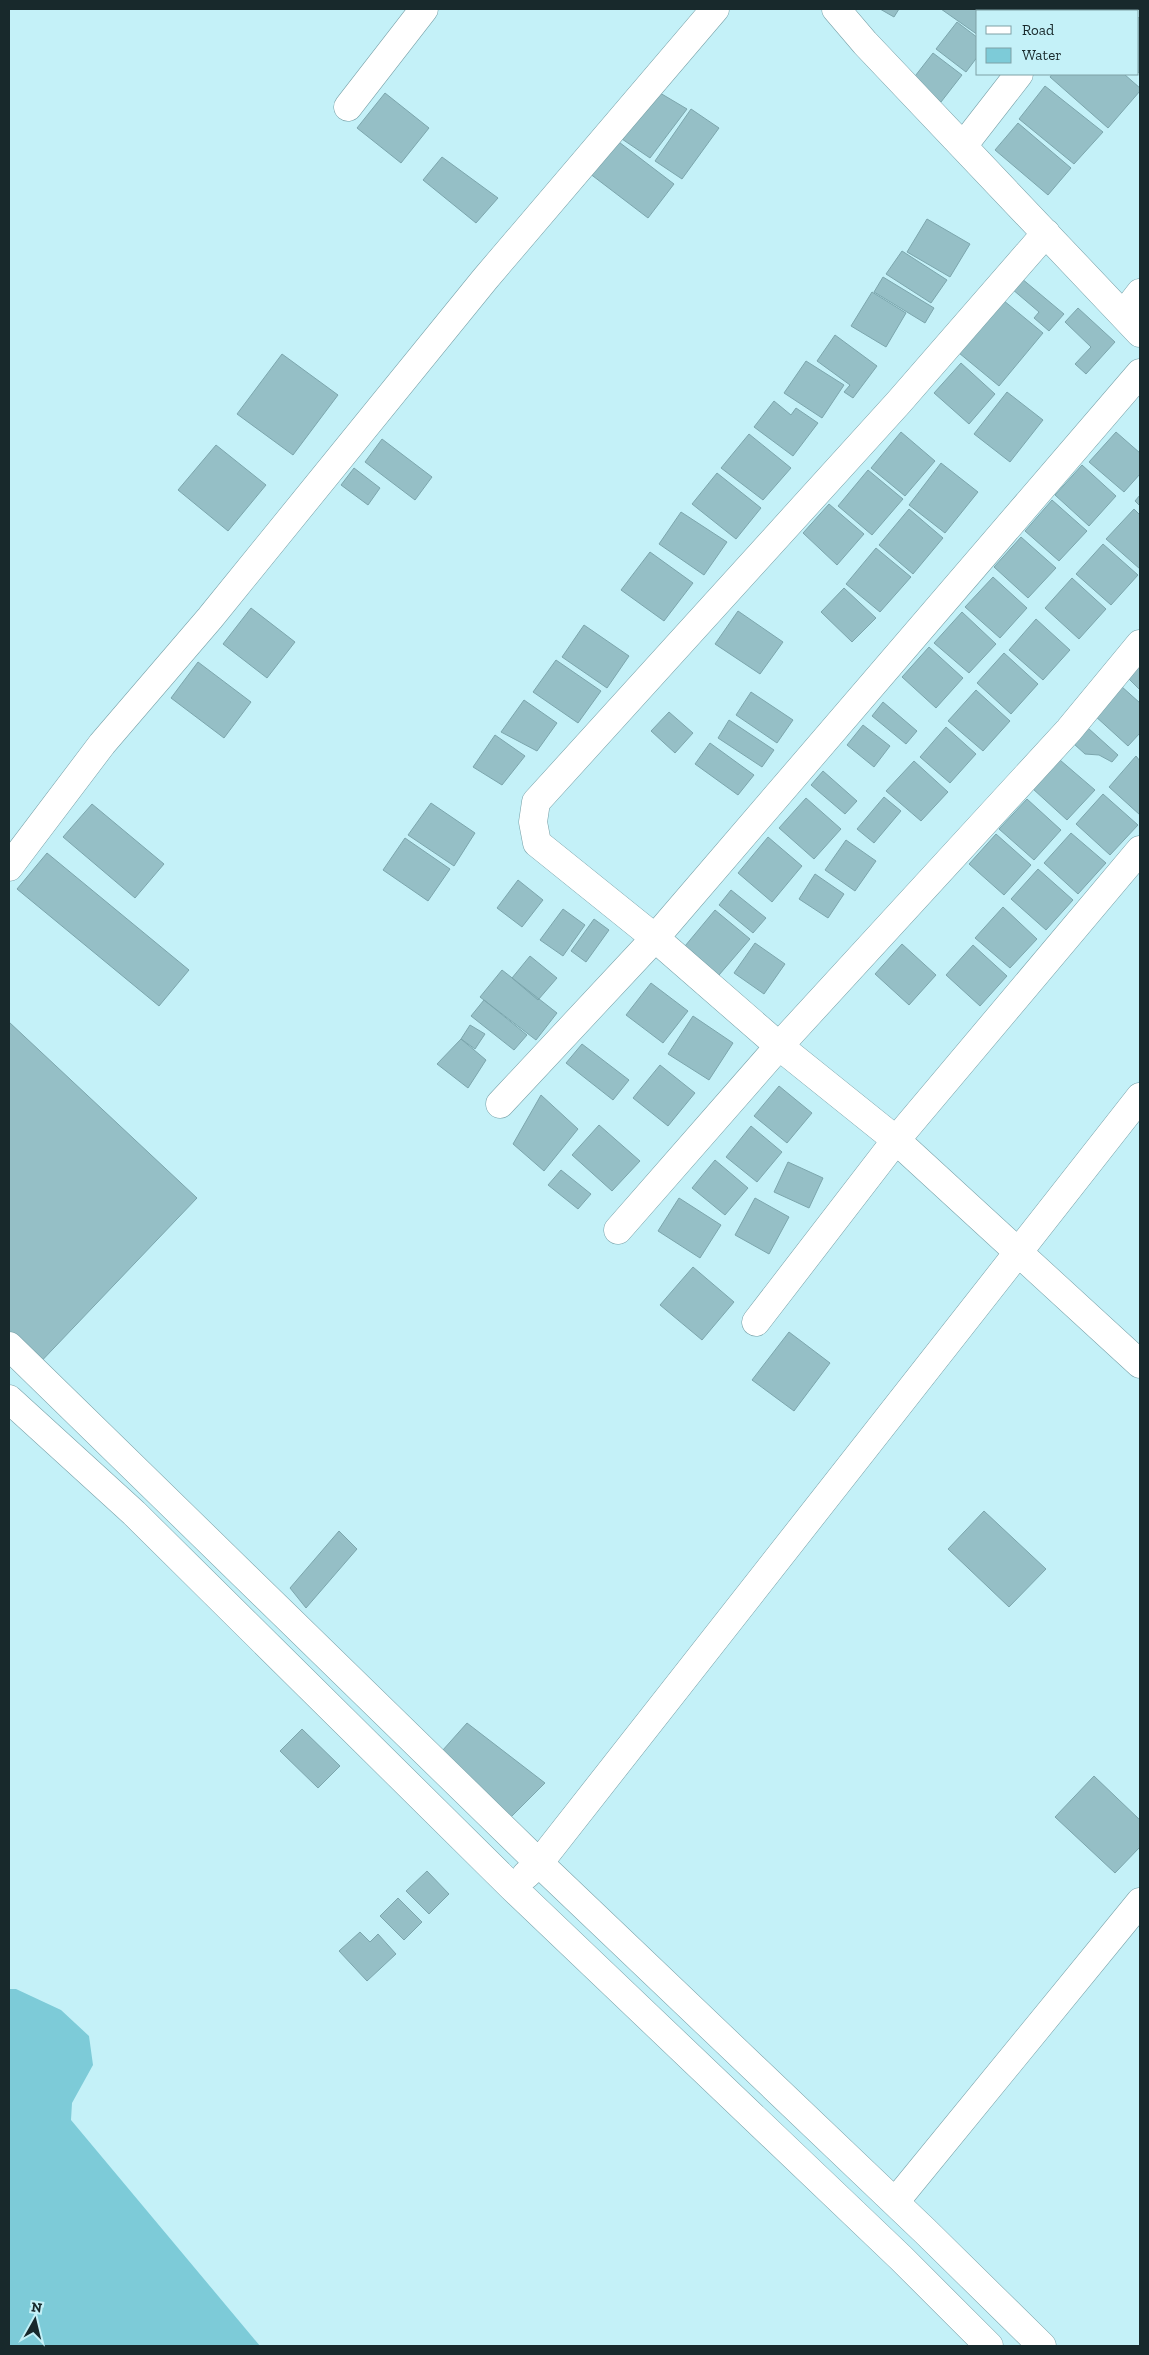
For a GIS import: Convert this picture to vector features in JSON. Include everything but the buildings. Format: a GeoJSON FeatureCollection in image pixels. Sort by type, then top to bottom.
{"type":"FeatureCollection","features":[{"type":"Feature","properties":{"kind":"street"},"geometry":{"type":"LineString","coordinates":[[348,107],[424,9]]}},
{"type":"Feature","properties":{"kind":"street"},"geometry":{"type":"LineString","coordinates":[[9,867],[102,744],[210,618],[485,279],[716,9]]}},
{"type":"Feature","properties":{"kind":"street"},"geometry":{"type":"LineString","coordinates":[[836,9],[1132,324]]}},
{"type":"Feature","properties":{"kind":"street"},"geometry":{"type":"LineString","coordinates":[[963,146],[1019,75]]}},
{"type":"Feature","properties":{"kind":"street"},"geometry":{"type":"LineString","coordinates":[[1046,233],[898,402],[536,802],[533,822],[537,843],[655,938],[779,1046],[896,1140],[1140,1364]]}},
{"type":"Feature","properties":{"kind":"street"},"geometry":{"type":"LineString","coordinates":[[1132,324],[1140,293]]}},
{"type":"Feature","properties":{"kind":"street"},"geometry":{"type":"LineString","coordinates":[[500,1104],[655,938],[1140,373]]}},
{"type":"Feature","properties":{"kind":"street"},"geometry":{"type":"LineString","coordinates":[[618,1230],[779,1046],[1069,730],[1140,644]]}},
{"type":"Feature","properties":{"kind":"street"},"geometry":{"type":"LineString","coordinates":[[756,1322],[896,1140],[1140,850]]}},
{"type":"Feature","properties":{"kind":"street"},"geometry":{"type":"LineString","coordinates":[[512,1887],[539,1862],[1140,1097]]}},
{"type":"Feature","properties":{"kind":"street"},"geometry":{"type":"LineString","coordinates":[[9,1346],[539,1862],[895,2202],[1042,2346]]}},
{"type":"Feature","properties":{"kind":"street"},"geometry":{"type":"LineString","coordinates":[[9,1399],[134,1513],[512,1887],[901,2258],[989,2346]]}},
{"type":"Feature","properties":{"kind":"street"},"geometry":{"type":"LineString","coordinates":[[134,1513],[156,1488]]}},
{"type":"Feature","properties":{"kind":"street"},"geometry":{"type":"LineString","coordinates":[[895,2202],[1140,1902]]}},
{"type":"Feature","properties":{"kind":"street"},"geometry":{"type":"LineString","coordinates":[[901,2258],[925,2231]]}},
{"type":"Feature","properties":{"kind":"water"},"geometry":{"type":"Polygon","coordinates":[[[9,1989],[16,1989],[61,2010],[89,2036],[93,2065],[72,2103],[71,2120],[260,2346],[9,2346],[9,1989]]]}}]}
